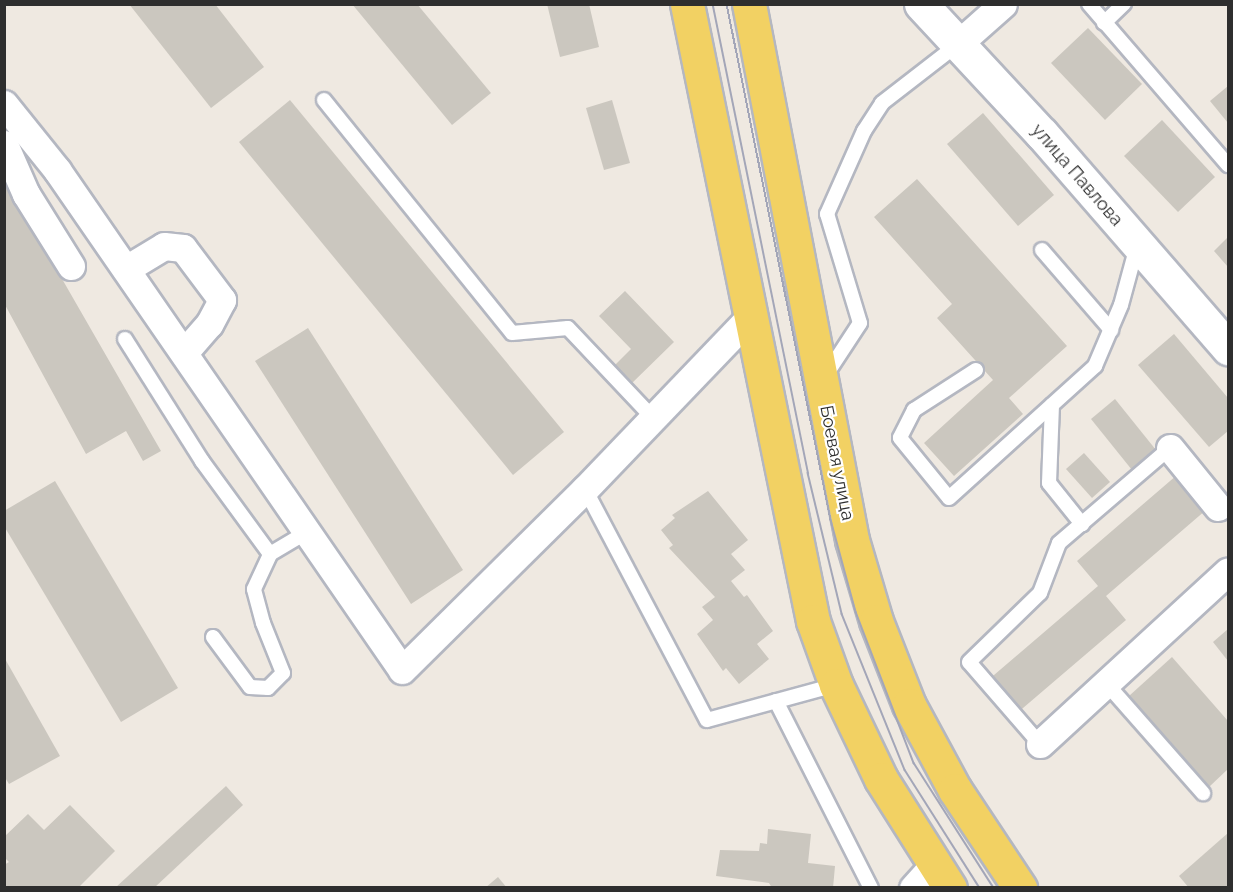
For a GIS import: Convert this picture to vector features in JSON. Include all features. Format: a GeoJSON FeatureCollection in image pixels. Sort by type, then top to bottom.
{"type":"FeatureCollection","features":[{"type":"Feature","properties":{"kind":"main road"},"geometry":{"type":"LineString","coordinates":[[687,4],[813,621],[836,685],[880,779],[932,880]]}},
{"type":"Feature","properties":{"kind":"main road","name":"Боевая улица"},"geometry":{"type":"LineString","coordinates":[[748,4],[852,540],[876,621],[909,705],[955,790],[1020,888]]}},
{"type":"Feature","properties":{"kind":"street","name":"улица Павлова"},"geometry":{"type":"LineString","coordinates":[[921,4],[1228,348]]}},
{"type":"Feature","properties":{"kind":"street"},"geometry":{"type":"LineString","coordinates":[[958,44],[1003,4]]}},
{"type":"Feature","properties":{"kind":"street"},"geometry":{"type":"LineString","coordinates":[[6,114],[57,170],[402,670],[585,489],[750,317]]}},
{"type":"Feature","properties":{"kind":"street"},"geometry":{"type":"LineString","coordinates":[[4,144],[26,194],[71,266]]}},
{"type":"Feature","properties":{"kind":"street"},"geometry":{"type":"LineString","coordinates":[[126,269],[164,246],[183,248],[222,300],[209,324],[184,353]]}},
{"type":"Feature","properties":{"kind":"street"},"geometry":{"type":"LineString","coordinates":[[1170,448],[1218,507]]}},
{"type":"Feature","properties":{"kind":"street"},"geometry":{"type":"LineString","coordinates":[[1040,744],[1228,572]]}},
{"type":"Feature","properties":{"kind":"lane"},"geometry":{"type":"LineString","coordinates":[[1089,4],[1228,165]]}},
{"type":"Feature","properties":{"kind":"lane"},"geometry":{"type":"LineString","coordinates":[[1104,22],[1124,4]]}},
{"type":"Feature","properties":{"kind":"lane"},"geometry":{"type":"LineString","coordinates":[[821,382],[860,323],[827,214],[864,131],[882,103],[958,44]]}},
{"type":"Feature","properties":{"kind":"lane"},"geometry":{"type":"LineString","coordinates":[[324,100],[512,333],[568,328],[653,418]]}},
{"type":"Feature","properties":{"kind":"lane"},"geometry":{"type":"LineString","coordinates":[[976,370],[914,410],[900,438],[949,498],[1095,366],[1110,330],[1137,244]]}},
{"type":"Feature","properties":{"kind":"lane"},"geometry":{"type":"LineString","coordinates":[[1042,250],[1110,330]]}},
{"type":"Feature","properties":{"kind":"lane"},"geometry":{"type":"LineString","coordinates":[[125,339],[202,461],[270,554]]}},
{"type":"Feature","properties":{"kind":"lane"},"geometry":{"type":"LineString","coordinates":[[1052,405],[1049,483],[1082,524]]}},
{"type":"Feature","properties":{"kind":"lane"},"geometry":{"type":"LineString","coordinates":[[1040,744],[969,662],[1040,593],[1059,543],[1170,448]]}},
{"type":"Feature","properties":{"kind":"lane"},"geometry":{"type":"LineString","coordinates":[[585,489],[707,720],[836,685]]}},
{"type":"Feature","properties":{"kind":"lane"},"geometry":{"type":"LineString","coordinates":[[213,637],[250,687],[268,688],[284,673],[263,623],[254,589],[270,554],[307,531]]}},
{"type":"Feature","properties":{"kind":"lane"},"geometry":{"type":"LineString","coordinates":[[1106,683],[1203,793]]}},
{"type":"Feature","properties":{"kind":"lane"},"geometry":{"type":"LineString","coordinates":[[776,701],[871,888]]}},
{"type":"Feature","properties":{"kind":"building"},"geometry":{"type":"Polygon","coordinates":[[[129,4],[215,4],[264,67],[211,108],[129,4]]]}},
{"type":"Feature","properties":{"kind":"building"},"geometry":{"type":"Polygon","coordinates":[[[352,4],[417,4],[491,93],[452,125],[352,4]]]}},
{"type":"Feature","properties":{"kind":"building"},"geometry":{"type":"Polygon","coordinates":[[[547,4],[589,4],[599,47],[560,57],[547,4]]]}},
{"type":"Feature","properties":{"kind":"building"},"geometry":{"type":"Polygon","coordinates":[[[1088,28],[1142,84],[1105,120],[1051,63],[1088,28]]]}},
{"type":"Feature","properties":{"kind":"building"},"geometry":{"type":"Polygon","coordinates":[[[1228,86],[1228,123],[1210,101],[1228,86]]]}},
{"type":"Feature","properties":{"kind":"building"},"geometry":{"type":"Polygon","coordinates":[[[290,100],[564,432],[513,475],[239,142],[290,100]]]}},
{"type":"Feature","properties":{"kind":"building"},"geometry":{"type":"Polygon","coordinates":[[[612,100],[630,163],[604,170],[586,108],[612,100]]]}},
{"type":"Feature","properties":{"kind":"building"},"geometry":{"type":"Polygon","coordinates":[[[983,113],[1054,195],[1018,226],[947,144],[983,113]]]}},
{"type":"Feature","properties":{"kind":"building"},"geometry":{"type":"Polygon","coordinates":[[[1162,120],[1215,177],[1178,212],[1124,156],[1162,120]]]}},
{"type":"Feature","properties":{"kind":"building"},"geometry":{"type":"Polygon","coordinates":[[[4,178],[161,451],[143,461],[126,431],[86,454],[4,303],[4,178]]]}},
{"type":"Feature","properties":{"kind":"building"},"geometry":{"type":"Polygon","coordinates":[[[917,179],[1067,346],[1009,398],[1023,414],[954,476],[924,443],[993,380],[937,318],[952,304],[874,217],[917,179]]]}},
{"type":"Feature","properties":{"kind":"building"},"geometry":{"type":"Polygon","coordinates":[[[1228,237],[1228,267],[1214,251],[1228,237]]]}},
{"type":"Feature","properties":{"kind":"building"},"geometry":{"type":"Polygon","coordinates":[[[625,291],[674,342],[629,386],[612,368],[631,349],[599,316],[625,291]]]}},
{"type":"Feature","properties":{"kind":"building"},"geometry":{"type":"Polygon","coordinates":[[[308,328],[463,570],[411,604],[255,361],[308,328]]]}},
{"type":"Feature","properties":{"kind":"building"},"geometry":{"type":"Polygon","coordinates":[[[1174,334],[1228,398],[1228,431],[1209,447],[1138,365],[1174,334]]]}},
{"type":"Feature","properties":{"kind":"building"},"geometry":{"type":"Polygon","coordinates":[[[1115,399],[1156,450],[1132,470],[1091,419],[1115,399]]]}},
{"type":"Feature","properties":{"kind":"building"},"geometry":{"type":"Polygon","coordinates":[[[1084,453],[1110,482],[1092,498],[1066,469],[1084,453]]]}},
{"type":"Feature","properties":{"kind":"building"},"geometry":{"type":"Polygon","coordinates":[[[1177,475],[1206,510],[1106,596],[1126,620],[1016,714],[987,681],[1098,586],[1077,561],[1177,475]]]}},
{"type":"Feature","properties":{"kind":"building"},"geometry":{"type":"Polygon","coordinates":[[[55,481],[178,688],[121,722],[4,526],[4,511],[55,481]]]}},
{"type":"Feature","properties":{"kind":"building"},"geometry":{"type":"Polygon","coordinates":[[[708,491],[748,540],[731,554],[745,570],[731,581],[744,597],[747,595],[773,631],[757,644],[769,659],[739,684],[726,668],[723,671],[697,634],[713,620],[702,607],[715,597],[669,548],[673,545],[661,530],[675,518],[672,515],[708,491]]]}},
{"type":"Feature","properties":{"kind":"building"},"geometry":{"type":"Polygon","coordinates":[[[1228,629],[1228,661],[1213,642],[1228,629]]]}},
{"type":"Feature","properties":{"kind":"building"},"geometry":{"type":"Polygon","coordinates":[[[4,657],[60,756],[9,784],[4,776],[4,657]]]}},
{"type":"Feature","properties":{"kind":"building"},"geometry":{"type":"Polygon","coordinates":[[[1172,657],[1228,721],[1228,769],[1209,787],[1129,696],[1172,657]]]}},
{"type":"Feature","properties":{"kind":"building"},"geometry":{"type":"Polygon","coordinates":[[[226,786],[243,805],[154,888],[115,888],[226,786]]]}},
{"type":"Feature","properties":{"kind":"building"},"geometry":{"type":"Polygon","coordinates":[[[70,805],[115,851],[78,888],[4,888],[4,865],[9,862],[4,857],[4,837],[28,814],[44,830],[70,805]]]}},
{"type":"Feature","properties":{"kind":"building"},"geometry":{"type":"Polygon","coordinates":[[[768,829],[811,834],[808,863],[835,866],[833,888],[772,888],[769,883],[716,876],[720,850],[759,851],[760,843],[767,844],[768,829]]]}},
{"type":"Feature","properties":{"kind":"building"},"geometry":{"type":"Polygon","coordinates":[[[1228,833],[1228,888],[1189,888],[1179,876],[1228,833]]]}},
{"type":"Feature","properties":{"kind":"building"},"geometry":{"type":"Polygon","coordinates":[[[498,877],[507,888],[485,888],[498,877]]]}},
{"type":"Feature","properties":{"kind":"tram line"},"geometry":{"type":"LineString","coordinates":[[713,4],[808,473],[842,614],[905,770],[980,888]]}},
{"type":"Feature","properties":{"kind":"tram line"},"geometry":{"type":"LineString","coordinates":[[727,4],[831,520],[856,612],[914,763],[994,888]]}}]}
